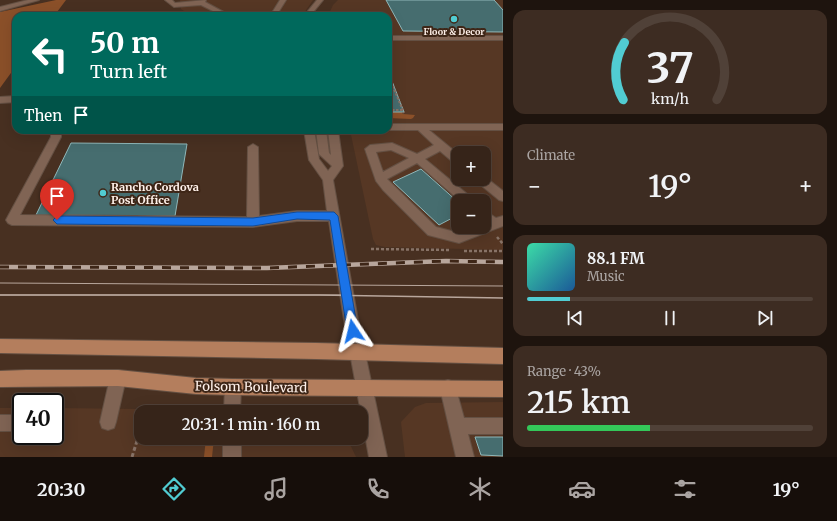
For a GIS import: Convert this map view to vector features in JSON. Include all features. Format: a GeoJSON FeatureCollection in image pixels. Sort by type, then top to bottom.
{"type":"FeatureCollection","features":[{"type":"Feature","properties":{"kind":"main road"},"geometry":{"type":"LineString","coordinates":[[0,346],[503,356]]}},
{"type":"Feature","properties":{"kind":"main road","name":"Folsom Boulevard"},"geometry":{"type":"LineString","coordinates":[[0,379],[118,378],[196,386],[233,387],[503,389]]}},
{"type":"Feature","properties":{"kind":"street"},"geometry":{"type":"LineString","coordinates":[[0,9],[36,0]]}},
{"type":"Feature","properties":{"kind":"street"},"geometry":{"type":"LineString","coordinates":[[168,0],[174,5],[203,1],[221,12]]}},
{"type":"Feature","properties":{"kind":"street"},"geometry":{"type":"LineString","coordinates":[[275,12],[283,0]]}},
{"type":"Feature","properties":{"kind":"street"},"geometry":{"type":"LineString","coordinates":[[311,12],[320,0]]}},
{"type":"Feature","properties":{"kind":"street"},"geometry":{"type":"LineString","coordinates":[[392,38],[503,38]]}},
{"type":"Feature","properties":{"kind":"street"},"geometry":{"type":"LineString","coordinates":[[0,100],[12,99]]}},
{"type":"Feature","properties":{"kind":"street"},"geometry":{"type":"LineString","coordinates":[[392,127],[503,127]]}},
{"type":"Feature","properties":{"kind":"street"},"geometry":{"type":"LineString","coordinates":[[421,128],[451,154]]}},
{"type":"Feature","properties":{"kind":"street"},"geometry":{"type":"LineString","coordinates":[[56,134],[56,137],[12,220],[253,222],[297,216],[334,216]]}},
{"type":"Feature","properties":{"kind":"street"},"geometry":{"type":"LineString","coordinates":[[311,134],[314,160],[328,179],[357,352],[378,457]]}},
{"type":"Feature","properties":{"kind":"street"},"geometry":{"type":"LineString","coordinates":[[322,134],[324,154],[338,166]]}},
{"type":"Feature","properties":{"kind":"street"},"geometry":{"type":"LineString","coordinates":[[328,179],[338,166],[334,134]]}},
{"type":"Feature","properties":{"kind":"street"},"geometry":{"type":"LineString","coordinates":[[460,194],[419,159],[392,146],[370,148],[380,178],[387,187],[432,231],[459,238],[499,222]]}},
{"type":"Feature","properties":{"kind":"street"},"geometry":{"type":"LineString","coordinates":[[380,178],[419,159],[441,146]]}},
{"type":"Feature","properties":{"kind":"street"},"geometry":{"type":"LineString","coordinates":[[253,147],[253,222]]}},
{"type":"Feature","properties":{"kind":"street"},"geometry":{"type":"LineString","coordinates":[[490,186],[503,197]]}},
{"type":"Feature","properties":{"kind":"street"},"geometry":{"type":"LineString","coordinates":[[108,422],[118,378]]}},
{"type":"Feature","properties":{"kind":"street"},"geometry":{"type":"LineString","coordinates":[[232,405],[233,387]]}},
{"type":"Feature","properties":{"kind":"street"},"geometry":{"type":"LineString","coordinates":[[448,388],[465,457]]}},
{"type":"Feature","properties":{"kind":"street"},"geometry":{"type":"LineString","coordinates":[[0,423],[12,423]]}},
{"type":"Feature","properties":{"kind":"street"},"geometry":{"type":"LineString","coordinates":[[458,426],[503,426]]}},
{"type":"Feature","properties":{"kind":"street"},"geometry":{"type":"LineString","coordinates":[[232,445],[232,457]]}},
{"type":"Feature","properties":{"kind":"path"},"geometry":{"type":"LineString","coordinates":[[392,85],[403,112],[392,111]]}},
{"type":"Feature","properties":{"kind":"path"},"geometry":{"type":"LineString","coordinates":[[371,249],[503,251]]}},
{"type":"Feature","properties":{"kind":"path"},"geometry":{"type":"LineString","coordinates":[[132,457],[136,445]]}},
{"type":"Feature","properties":{"kind":"shaded area"},"geometry":{"type":"Polygon","coordinates":[[[56,0],[66,0],[57,12],[12,12],[12,72],[0,88],[0,12],[56,0]]]}},
{"type":"Feature","properties":{"kind":"shaded area"},"geometry":{"type":"Polygon","coordinates":[[[180,0],[313,0],[305,12],[186,12],[181,9],[180,0]]]}},
{"type":"Feature","properties":{"kind":"shaded area"},"geometry":{"type":"Polygon","coordinates":[[[338,0],[503,0],[503,250],[385,247],[376,245],[373,239],[351,134],[392,134],[392,12],[330,12],[333,5],[338,0]]]}},
{"type":"Feature","properties":{"kind":"shaded area"},"geometry":{"type":"Polygon","coordinates":[[[392,111],[401,111],[403,114],[415,115],[411,119],[392,118],[392,111]]]}},
{"type":"Feature","properties":{"kind":"shaded area"},"geometry":{"type":"Polygon","coordinates":[[[503,402],[503,457],[405,457],[401,422],[415,407],[426,403],[503,402]]]}},
{"type":"Feature","properties":{"kind":"shaded area"},"geometry":{"type":"Polygon","coordinates":[[[0,408],[12,408],[12,445],[64,445],[64,408],[134,409],[134,445],[350,445],[356,457],[0,457],[0,408]]]}},
{"type":"Feature","properties":{"kind":"shaded area"},"geometry":{"type":"Polygon","coordinates":[[[205,445],[213,445],[212,457],[204,457],[205,445]]]}},
{"type":"Feature","properties":{"kind":"building"},"geometry":{"type":"Polygon","coordinates":[[[386,0],[494,0],[503,10],[503,32],[403,31],[386,0]]]}},
{"type":"Feature","properties":{"kind":"building"},"geometry":{"type":"Polygon","coordinates":[[[392,81],[404,112],[392,112],[392,81]]]}},
{"type":"Feature","properties":{"kind":"building"},"geometry":{"type":"Polygon","coordinates":[[[71,143],[187,144],[175,216],[36,215],[71,143]]]}},
{"type":"Feature","properties":{"kind":"building"},"geometry":{"type":"Polygon","coordinates":[[[421,169],[451,196],[451,219],[439,225],[393,182],[421,169]]]}},
{"type":"Feature","properties":{"kind":"building"},"geometry":{"type":"Polygon","coordinates":[[[475,437],[503,437],[503,456],[481,455],[475,437]]]}},
{"type":"Feature","properties":{"kind":"tram line"},"geometry":{"type":"LineString","coordinates":[[0,283],[503,286]]}},
{"type":"Feature","properties":{"kind":"tram line"},"geometry":{"type":"LineString","coordinates":[[0,295],[319,295]]}},
{"type":"Feature","properties":{"kind":"tram line"},"geometry":{"type":"LineString","coordinates":[[319,295],[344,295]]}},
{"type":"Feature","properties":{"kind":"tram line"},"geometry":{"type":"LineString","coordinates":[[319,295],[503,298]]}},
{"type":"Feature","properties":{"kind":"railway"},"geometry":{"type":"LineString","coordinates":[[0,267],[267,268],[446,261],[503,262]]}},
{"type":"Feature","properties":{"kind":"place","name":"Floor & Decor"},"geometry":{"type":"Point","coordinates":[454,19]}},
{"type":"Feature","properties":{"kind":"place","name":"Rancho Cordova Post Office"},"geometry":{"type":"Point","coordinates":[103,193]}},
{"type":"Feature","properties":{"kind":"route"},"geometry":{"type":"LineString","coordinates":[[57,220],[253,222],[297,216],[334,216],[346,296],[353,331]]}}]}
